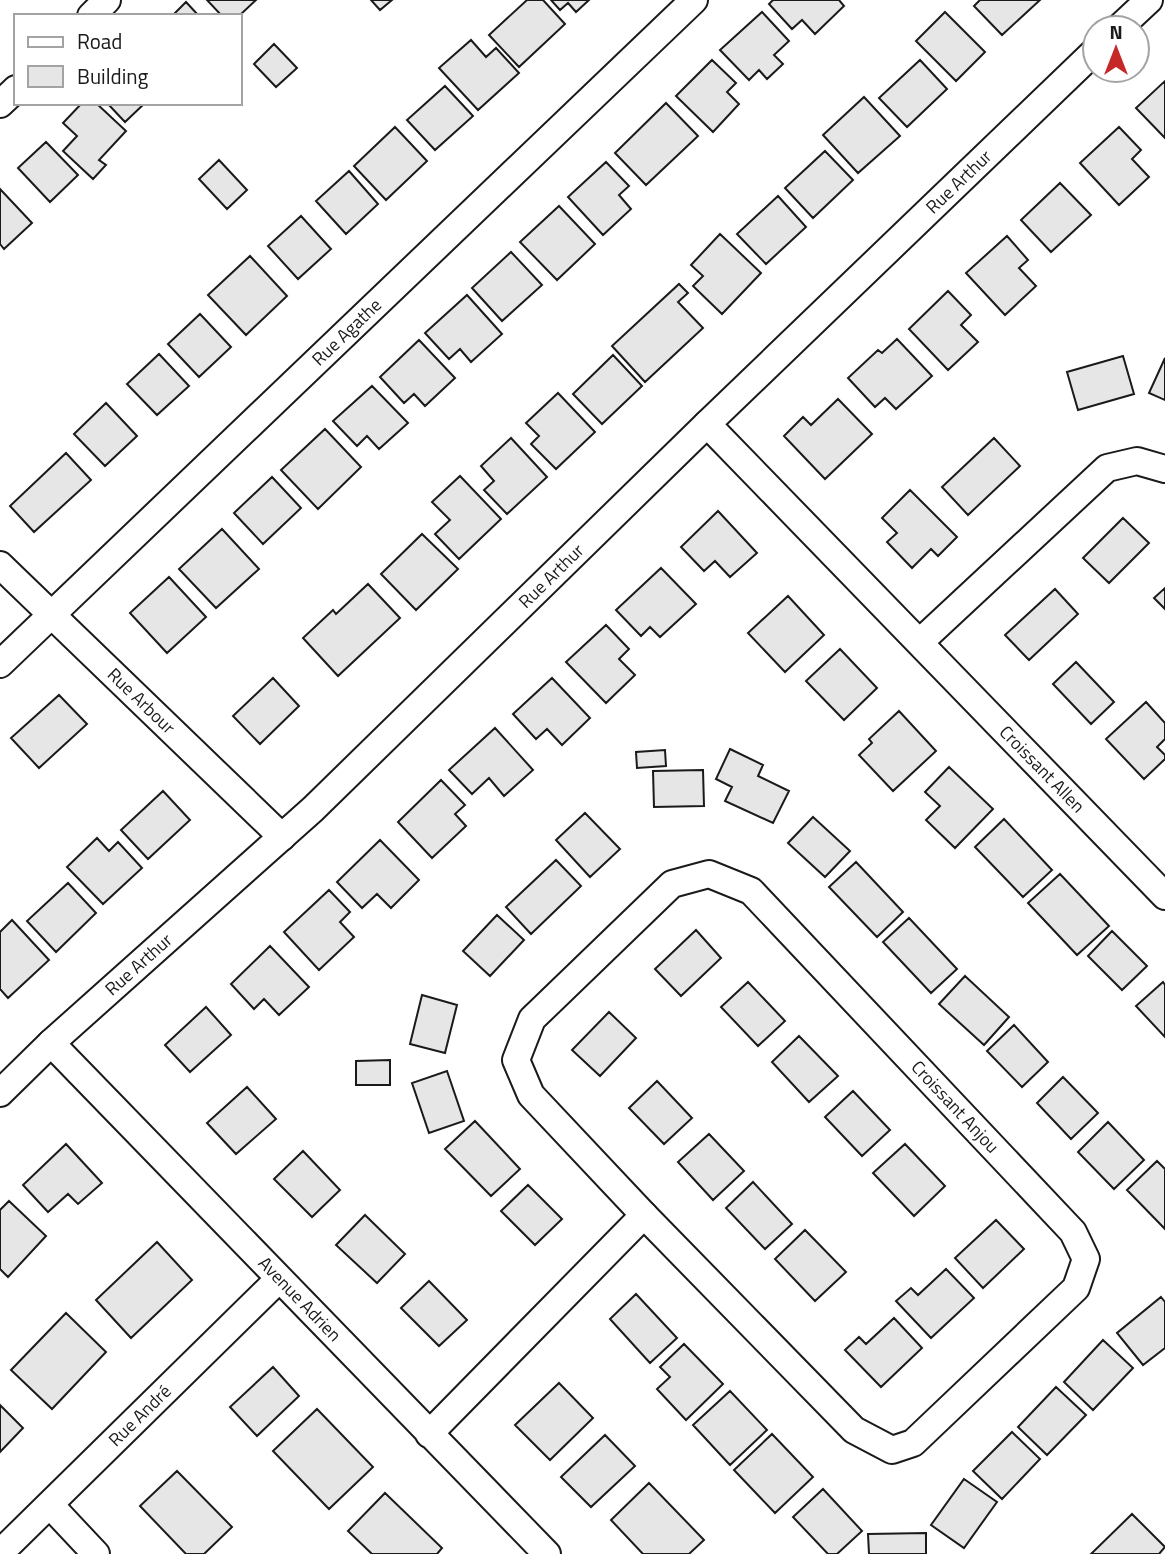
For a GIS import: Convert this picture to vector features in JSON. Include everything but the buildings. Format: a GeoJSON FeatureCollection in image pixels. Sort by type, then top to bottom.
{"type":"FeatureCollection","features":[{"type":"Feature","properties":{"kind":"street"},"geometry":{"type":"LineString","coordinates":[[93,14],[107,0]]}},
{"type":"Feature","properties":{"kind":"street","name":"Rue Agathe"},"geometry":{"type":"LineString","coordinates":[[0,664],[694,0]]}},
{"type":"Feature","properties":{"kind":"street"},"geometry":{"type":"LineString","coordinates":[[1134,14],[1149,0]]}},
{"type":"Feature","properties":{"kind":"street","name":"Rue Arthur"},"geometry":{"type":"LineString","coordinates":[[0,1093],[51,1043],[282,837],[1081,64]]}},
{"type":"Feature","properties":{"kind":"street"},"geometry":{"type":"LineString","coordinates":[[0,104],[14,91]]}},
{"type":"Feature","properties":{"kind":"street","name":"Croissant Allen"},"geometry":{"type":"LineString","coordinates":[[707,424],[1165,896]]}},
{"type":"Feature","properties":{"kind":"street"},"geometry":{"type":"LineString","coordinates":[[920,642],[1107,468],[1137,460],[1165,469]]}},
{"type":"Feature","properties":{"kind":"street","name":"Rue Arbour"},"geometry":{"type":"LineString","coordinates":[[0,565],[282,837]]}},
{"type":"Feature","properties":{"kind":"street","name":"Croissant Anjou"},"geometry":{"type":"LineString","coordinates":[[709,874],[751,891],[1073,1232],[1086,1259],[1076,1288],[913,1443],[892,1450],[854,1430],[644,1215],[531,1095],[516,1060],[532,1019],[672,884],[709,874]]}},
{"type":"Feature","properties":{"kind":"street","name":"Avenue Adrien"},"geometry":{"type":"LineString","coordinates":[[51,1043],[547,1554]]}},
{"type":"Feature","properties":{"kind":"street"},"geometry":{"type":"LineString","coordinates":[[429,1434],[644,1215]]}},
{"type":"Feature","properties":{"kind":"street","name":"Rue André"},"geometry":{"type":"LineString","coordinates":[[0,1553],[279,1279]]}},
{"type":"Feature","properties":{"kind":"street"},"geometry":{"type":"LineString","coordinates":[[50,1505],[96,1554]]}}]}
